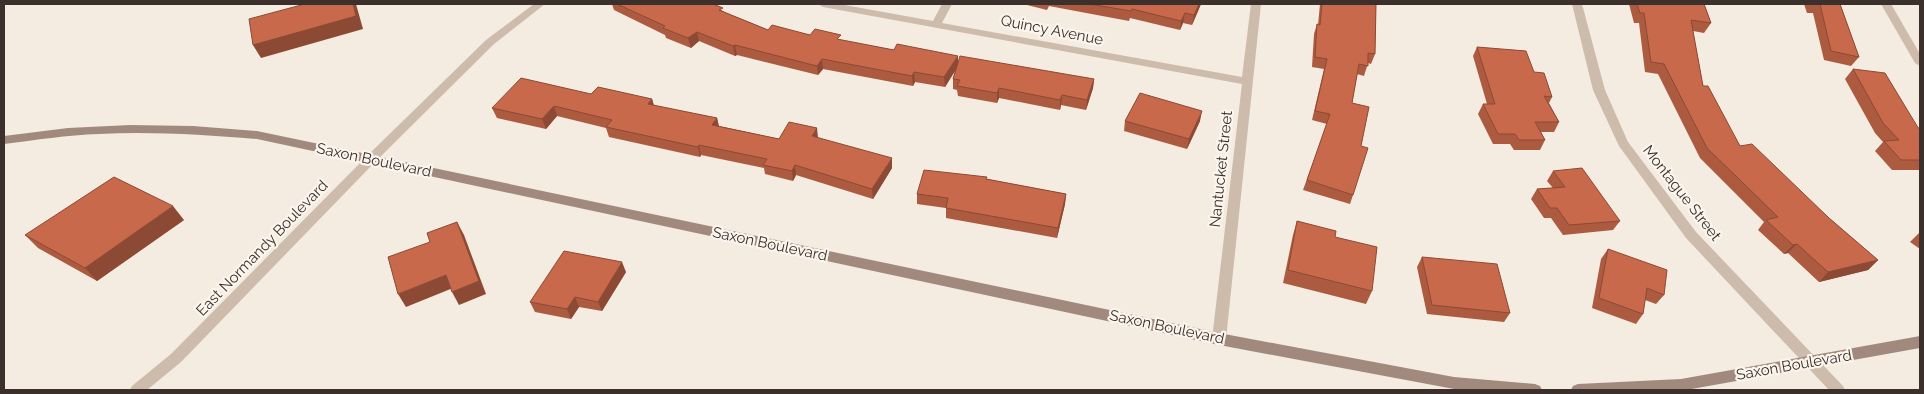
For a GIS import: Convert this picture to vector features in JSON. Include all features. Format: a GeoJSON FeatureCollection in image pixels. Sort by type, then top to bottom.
{"type":"FeatureCollection","features":[{"type":"Feature","properties":{"kind":"main road","name":"Saxon Boulevard"},"geometry":{"type":"LineString","coordinates":[[4,140],[42,133],[126,127],[191,129],[258,135],[1219,339],[1454,384],[1535,390]]}},
{"type":"Feature","properties":{"kind":"main road","name":"Saxon Boulevard"},"geometry":{"type":"LineString","coordinates":[[1578,390],[1681,385],[1920,342]]}},
{"type":"Feature","properties":{"kind":"street","name":"East Normandy Boulevard"},"geometry":{"type":"LineString","coordinates":[[137,390],[176,358],[371,159],[490,42],[540,4]]}},
{"type":"Feature","properties":{"kind":"street","name":"Quincy Avenue"},"geometry":{"type":"LineString","coordinates":[[823,4],[938,23],[1246,81]]}},
{"type":"Feature","properties":{"kind":"street"},"geometry":{"type":"LineString","coordinates":[[938,23],[947,4]]}},
{"type":"Feature","properties":{"kind":"street","name":"Nantucket Street"},"geometry":{"type":"LineString","coordinates":[[1219,339],[1256,4]]}},
{"type":"Feature","properties":{"kind":"street","name":"Montague Street"},"geometry":{"type":"LineString","coordinates":[[1577,4],[1599,90],[1623,144],[1691,235],[1838,390]]}},
{"type":"Feature","properties":{"kind":"street"},"geometry":{"type":"LineString","coordinates":[[1886,4],[1920,63]]}},
{"type":"Feature","properties":{"kind":"building"},"geometry":{"type":"Polygon","coordinates":[[[305,4],[353,4],[356,16],[253,45],[249,19],[305,4]]]}},
{"type":"Feature","properties":{"kind":"building"},"geometry":{"type":"Polygon","coordinates":[[[617,4],[713,4],[723,8],[719,10],[768,30],[772,25],[810,35],[815,29],[841,35],[837,39],[894,50],[897,44],[958,56],[944,77],[914,72],[912,76],[822,59],[817,66],[733,46],[697,32],[688,38],[663,28],[665,26],[617,4]]]}},
{"type":"Feature","properties":{"kind":"building"},"geometry":{"type":"Polygon","coordinates":[[[1089,4],[1199,4],[1194,15],[1185,13],[1181,21],[1132,9],[1131,11],[1089,4]]]}},
{"type":"Feature","properties":{"kind":"building"},"geometry":{"type":"Polygon","coordinates":[[[1322,4],[1376,4],[1375,54],[1368,53],[1368,66],[1359,64],[1352,103],[1369,107],[1361,146],[1368,148],[1353,195],[1307,180],[1330,114],[1315,111],[1327,59],[1315,57],[1317,24],[1320,25],[1322,4]]]}},
{"type":"Feature","properties":{"kind":"building"},"geometry":{"type":"Polygon","coordinates":[[[1637,4],[1704,4],[1711,23],[1691,20],[1703,86],[1708,86],[1740,146],[1752,144],[1829,218],[1878,260],[1828,272],[1797,244],[1793,245],[1766,220],[1778,217],[1707,148],[1664,64],[1651,62],[1644,13],[1640,13],[1637,4]]]}},
{"type":"Feature","properties":{"kind":"building"},"geometry":{"type":"Polygon","coordinates":[[[1820,4],[1840,4],[1859,57],[1831,51],[1820,4]]]}},
{"type":"Feature","properties":{"kind":"building"},"geometry":{"type":"Polygon","coordinates":[[[1477,47],[1526,51],[1534,72],[1544,73],[1552,97],[1544,96],[1559,122],[1535,122],[1545,140],[1519,140],[1515,134],[1498,134],[1483,104],[1495,104],[1477,47]]]}},
{"type":"Feature","properties":{"kind":"building"},"geometry":{"type":"Polygon","coordinates":[[[960,56],[1094,79],[1087,100],[1062,95],[1060,100],[999,88],[997,93],[957,86],[960,80],[953,79],[960,56]]]}},
{"type":"Feature","properties":{"kind":"building"},"geometry":{"type":"Polygon","coordinates":[[[1853,69],[1885,73],[1920,130],[1920,160],[1901,160],[1884,141],[1899,140],[1883,123],[1853,69]]]}},
{"type":"Feature","properties":{"kind":"building"},"geometry":{"type":"Polygon","coordinates":[[[521,78],[591,94],[598,87],[652,99],[648,104],[717,118],[712,125],[779,139],[789,122],[817,128],[812,136],[892,158],[872,189],[795,165],[792,171],[763,165],[767,159],[699,145],[698,147],[606,127],[612,120],[554,106],[542,119],[492,108],[521,78]]]}},
{"type":"Feature","properties":{"kind":"building"},"geometry":{"type":"Polygon","coordinates":[[[1140,93],[1202,111],[1189,139],[1125,121],[1140,93]]]}},
{"type":"Feature","properties":{"kind":"building"},"geometry":{"type":"Polygon","coordinates":[[[1582,168],[1620,221],[1569,225],[1557,208],[1550,208],[1537,189],[1565,187],[1553,171],[1582,168]]]}},
{"type":"Feature","properties":{"kind":"building"},"geometry":{"type":"Polygon","coordinates":[[[924,170],[987,177],[986,179],[1066,194],[1058,228],[946,208],[948,198],[917,194],[924,170]]]}},
{"type":"Feature","properties":{"kind":"building"},"geometry":{"type":"Polygon","coordinates":[[[114,177],[173,206],[85,268],[25,235],[114,177]]]}},
{"type":"Feature","properties":{"kind":"building"},"geometry":{"type":"Polygon","coordinates":[[[1297,221],[1336,231],[1335,237],[1377,247],[1372,291],[1288,270],[1297,221]]]}},
{"type":"Feature","properties":{"kind":"building"},"geometry":{"type":"Polygon","coordinates":[[[457,222],[479,281],[452,292],[446,275],[398,294],[388,257],[430,242],[427,233],[457,222]]]}},
{"type":"Feature","properties":{"kind":"building"},"geometry":{"type":"Polygon","coordinates":[[[1608,249],[1667,270],[1664,295],[1647,288],[1643,314],[1599,298],[1608,249]]]}},
{"type":"Feature","properties":{"kind":"building"},"geometry":{"type":"Polygon","coordinates":[[[564,251],[622,262],[598,302],[575,297],[567,309],[530,302],[564,251]]]}},
{"type":"Feature","properties":{"kind":"building"},"geometry":{"type":"Polygon","coordinates":[[[1422,257],[1497,264],[1510,313],[1432,305],[1422,257]]]}}]}
